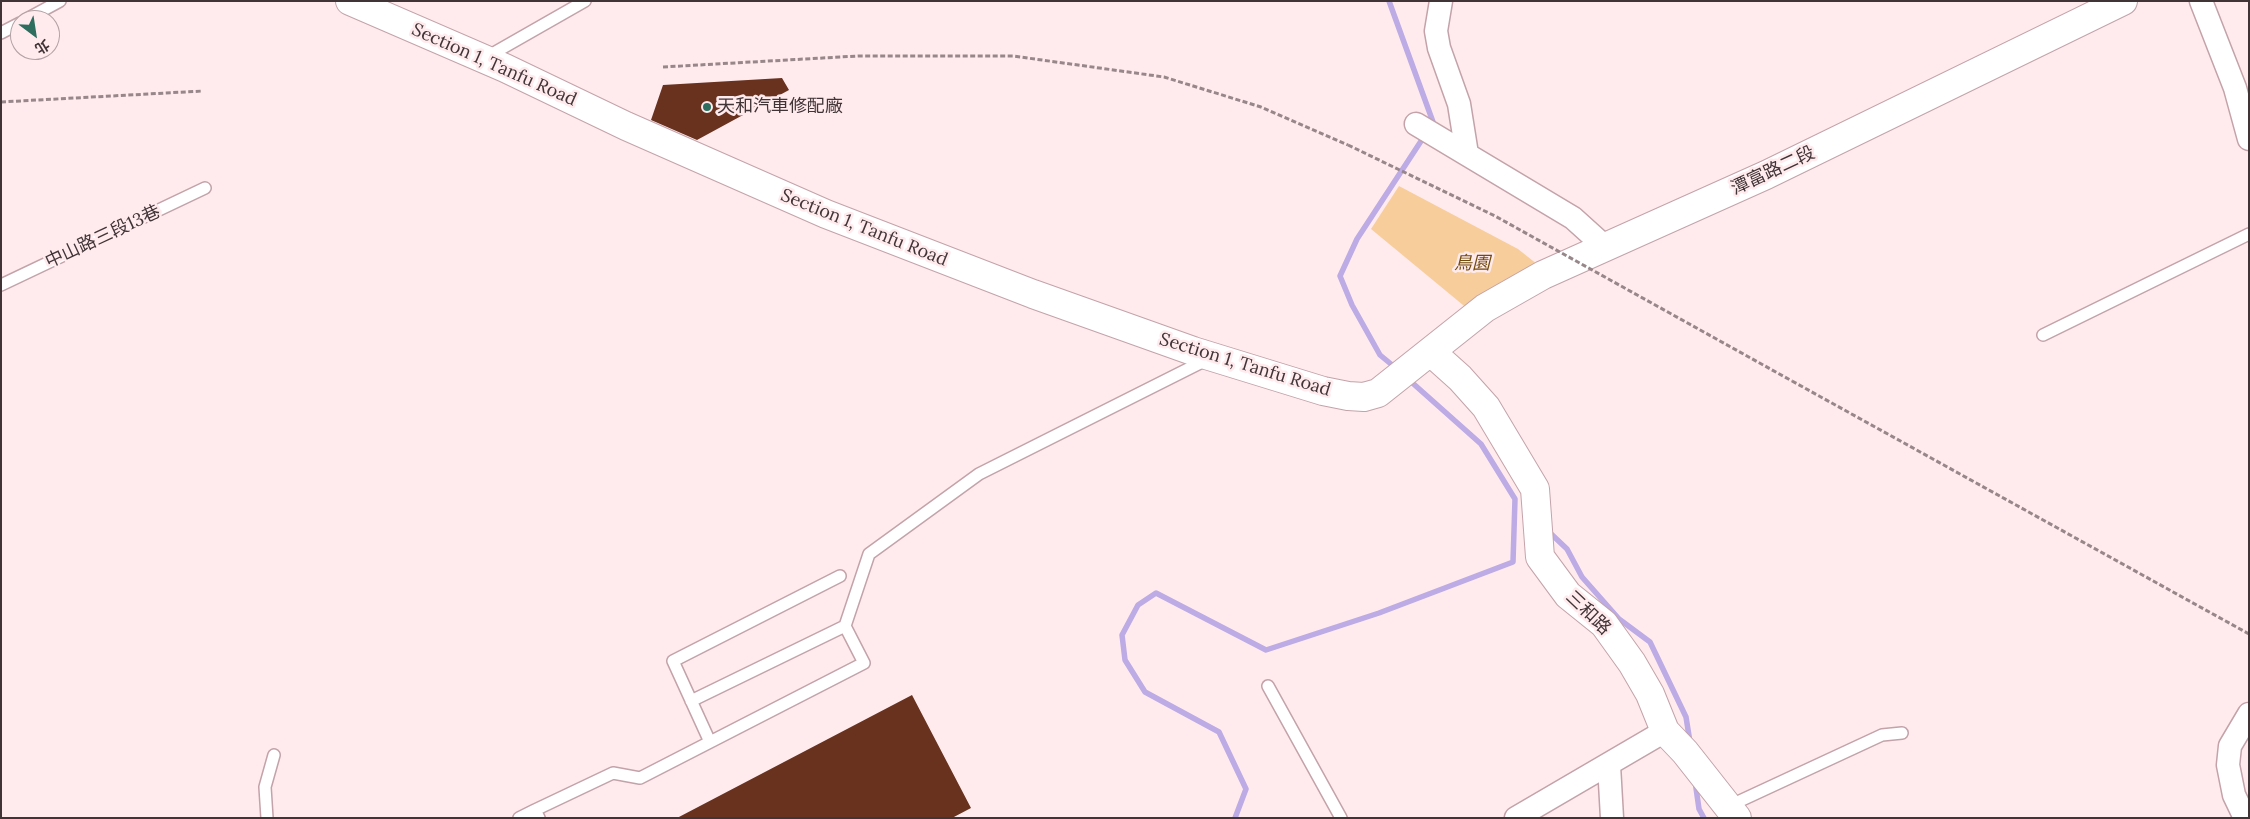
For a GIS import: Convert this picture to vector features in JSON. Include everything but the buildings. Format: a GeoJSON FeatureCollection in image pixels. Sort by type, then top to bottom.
{"type":"FeatureCollection","features":[{"type":"Feature","properties":{"kind":"street","name":"Section 1, Tanfu Road"},"geometry":{"type":"LineString","coordinates":[[350,1],[484,59],[626,126],[826,214],[1033,294],[1213,357],[1348,396],[1378,393],[1424,358]]}},
{"type":"Feature","properties":{"kind":"street"},"geometry":{"type":"LineString","coordinates":[[1441,1],[1436,31],[1439,48],[1459,104],[1458,149]]}},
{"type":"Feature","properties":{"kind":"street","name":"潭富路二段"},"geometry":{"type":"LineString","coordinates":[[1424,358],[1485,308],[1543,275],[1604,246],[1766,175],[2123,1]]}},
{"type":"Feature","properties":{"kind":"street"},"geometry":{"type":"LineString","coordinates":[[2201,1],[2235,88],[2249,139]]}},
{"type":"Feature","properties":{"kind":"street"},"geometry":{"type":"LineString","coordinates":[[1418,125],[1573,218],[1604,246]]}},
{"type":"Feature","properties":{"kind":"street","name":"三和路"},"geometry":{"type":"LineString","coordinates":[[1424,358],[1460,378],[1486,406],[1535,489],[1540,558],[1568,595],[1604,624],[1632,663],[1650,694],[1665,731],[1733,812]]}},
{"type":"Feature","properties":{"kind":"street"},"geometry":{"type":"LineString","coordinates":[[2246,818],[2234,795],[2228,765],[2230,746],[2249,714]]}},
{"type":"Feature","properties":{"kind":"street"},"geometry":{"type":"LineString","coordinates":[[1516,818],[1610,765],[1665,731]]}},
{"type":"Feature","properties":{"kind":"street"},"geometry":{"type":"LineString","coordinates":[[1610,765],[1612,818]]}},
{"type":"Feature","properties":{"kind":"lane"},"geometry":{"type":"LineString","coordinates":[[43,10],[60,1]]}},
{"type":"Feature","properties":{"kind":"lane"},"geometry":{"type":"LineString","coordinates":[[484,59],[585,1]]}},
{"type":"Feature","properties":{"kind":"lane","name":"中山路三段13巷"},"geometry":{"type":"LineString","coordinates":[[1,285],[205,188]]}},
{"type":"Feature","properties":{"kind":"lane"},"geometry":{"type":"LineString","coordinates":[[2044,336],[2249,234]]}},
{"type":"Feature","properties":{"kind":"lane"},"geometry":{"type":"LineString","coordinates":[[520,818],[537,814],[613,773],[640,778],[864,662],[845,626],[868,554],[979,474],[1213,357]]}},
{"type":"Feature","properties":{"kind":"lane"},"geometry":{"type":"LineString","coordinates":[[710,742],[673,661],[840,576]]}},
{"type":"Feature","properties":{"kind":"lane"},"geometry":{"type":"LineString","coordinates":[[691,701],[845,626]]}},
{"type":"Feature","properties":{"kind":"lane"},"geometry":{"type":"LineString","coordinates":[[1268,686],[1340,818]]}},
{"type":"Feature","properties":{"kind":"lane"},"geometry":{"type":"LineString","coordinates":[[1733,812],[1882,735],[1902,733]]}},
{"type":"Feature","properties":{"kind":"lane"},"geometry":{"type":"LineString","coordinates":[[267,818],[265,787],[274,755]]}},
{"type":"Feature","properties":{"kind":"path"},"geometry":{"type":"LineString","coordinates":[[663,67],[858,56],[1014,56],[1164,78],[1261,107],[1348,145],[1496,216],[2249,634]]}},
{"type":"Feature","properties":{"kind":"path"},"geometry":{"type":"LineString","coordinates":[[1,102],[203,91]]}},
{"type":"Feature","properties":{"kind":"green space","name":"鳥園"},"geometry":{"type":"Polygon","coordinates":[[[1399,186],[1518,249],[1542,268],[1469,310],[1371,229],[1399,186]]]}},
{"type":"Feature","properties":{"kind":"waterway"},"geometry":{"type":"LineString","coordinates":[[1389,1],[1433,122],[1430,127]]}},
{"type":"Feature","properties":{"kind":"waterway"},"geometry":{"type":"LineString","coordinates":[[1397,369],[1380,355],[1352,305],[1340,276],[1357,239],[1425,135]]}},
{"type":"Feature","properties":{"kind":"waterway"},"geometry":{"type":"LineString","coordinates":[[1235,818],[1246,789],[1219,732],[1145,692],[1125,660],[1122,635],[1138,605],[1156,593],[1266,650],[1379,613],[1513,562],[1515,499],[1481,444],[1408,379]]}},
{"type":"Feature","properties":{"kind":"waterway"},"geometry":{"type":"LineString","coordinates":[[1547,530],[1567,549],[1582,577],[1619,619],[1650,642],[1686,717],[1690,742]]}},
{"type":"Feature","properties":{"kind":"waterway"},"geometry":{"type":"LineString","coordinates":[[1695,781],[1699,809],[1704,818]]}},
{"type":"Feature","properties":{"kind":"place","name":"天和汽車修配廠"},"geometry":{"type":"Point","coordinates":[707,107]}}]}
